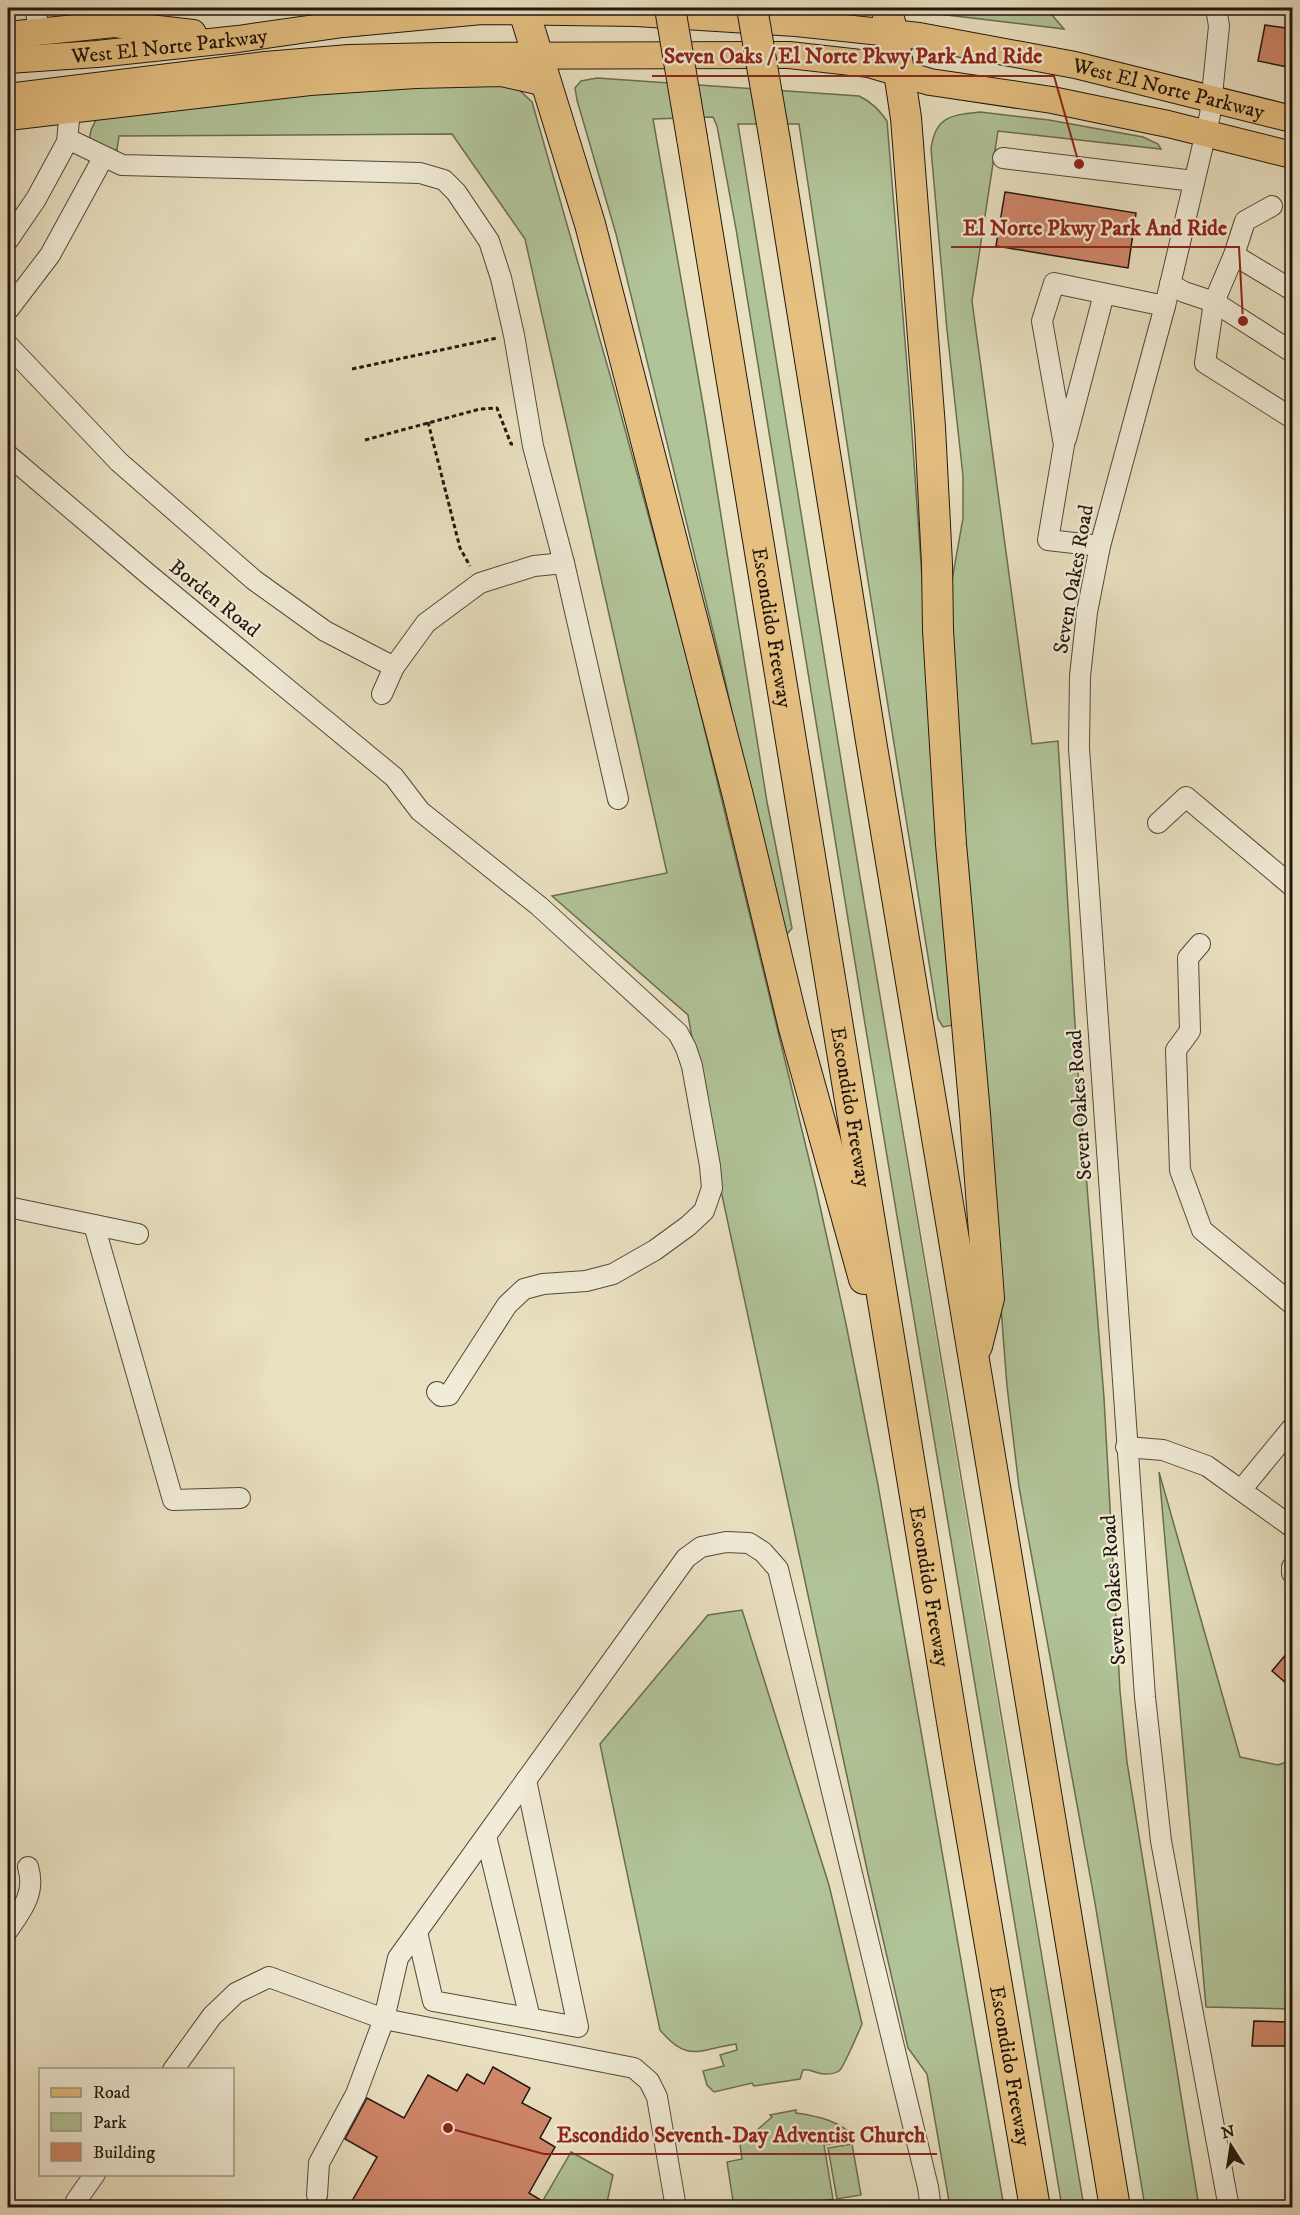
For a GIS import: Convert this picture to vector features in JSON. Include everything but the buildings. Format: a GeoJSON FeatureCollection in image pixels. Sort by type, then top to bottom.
{"type":"FeatureCollection","features":[{"type":"Feature","properties":{"kind":"highway","name":"Escondido Freeway"},"geometry":{"type":"LineString","coordinates":[[670,8],[1035,2208]]}},
{"type":"Feature","properties":{"kind":"highway"},"geometry":{"type":"LineString","coordinates":[[752,8],[871,741],[1116,2208]]}},
{"type":"Feature","properties":{"kind":"highway"},"geometry":{"type":"LineString","coordinates":[[524,9],[590,224],[738,796],[797,1040],[901,1405]]}},
{"type":"Feature","properties":{"kind":"highway"},"geometry":{"type":"LineString","coordinates":[[889,20],[906,118],[930,427],[938,630],[951,844],[989,1298],[974,1358]]}},
{"type":"Feature","properties":{"kind":"main road","name":"West El Norte Parkway"},"geometry":{"type":"LineString","coordinates":[[8,60],[97,54],[238,39],[415,16],[524,9],[796,23],[889,20],[1293,119]]}},
{"type":"Feature","properties":{"kind":"main road"},"geometry":{"type":"LineString","coordinates":[[8,35],[37,19],[114,24],[238,39]]}},
{"type":"Feature","properties":{"kind":"main road"},"geometry":{"type":"LineString","coordinates":[[8,83],[41,76],[44,67],[37,19]]}},
{"type":"Feature","properties":{"kind":"main road"},"geometry":{"type":"LineString","coordinates":[[69,99],[72,81],[80,74],[99,69],[192,58],[238,39]]}},
{"type":"Feature","properties":{"kind":"main road","name":"West El Norte Parkway"},"geometry":{"type":"LineString","coordinates":[[8,97],[69,99],[266,65],[339,59],[538,55],[789,55],[869,64],[930,82],[1052,100],[1205,133],[1293,155]]}},
{"type":"Feature","properties":{"kind":"main road"},"geometry":{"type":"LineString","coordinates":[[8,117],[69,99],[415,75],[502,74],[546,83]]}},
{"type":"Feature","properties":{"kind":"street","name":"Seven Oakes Road"},"geometry":{"type":"LineString","coordinates":[[1216,8],[1219,26],[1205,133],[1165,306],[1100,546],[1087,612],[1082,666],[1079,748],[1145,1697],[1161,1841],[1229,2208]]}},
{"type":"Feature","properties":{"kind":"street"},"geometry":{"type":"LineString","coordinates":[[8,240],[36,199],[68,139],[69,99]]}},
{"type":"Feature","properties":{"kind":"street"},"geometry":{"type":"LineString","coordinates":[[68,139],[103,158],[122,165],[420,173],[444,180],[456,192],[489,242],[501,278],[514,335],[533,446],[564,564],[618,799]]}},
{"type":"Feature","properties":{"kind":"street"},"geometry":{"type":"LineString","coordinates":[[8,310],[50,255],[103,158]]}},
{"type":"Feature","properties":{"kind":"street"},"geometry":{"type":"LineString","coordinates":[[1003,158],[1194,181]]}},
{"type":"Feature","properties":{"kind":"street"},"geometry":{"type":"LineString","coordinates":[[1272,206],[1245,221],[1234,255],[1214,302],[1205,363],[1293,418]]}},
{"type":"Feature","properties":{"kind":"street"},"geometry":{"type":"LineString","coordinates":[[1234,255],[1293,290]]}},
{"type":"Feature","properties":{"kind":"street"},"geometry":{"type":"LineString","coordinates":[[1064,445],[1042,321],[1053,283],[1165,306]]}},
{"type":"Feature","properties":{"kind":"street"},"geometry":{"type":"LineString","coordinates":[[1170,284],[1184,292],[1214,302],[1293,352]]}},
{"type":"Feature","properties":{"kind":"street"},"geometry":{"type":"LineString","coordinates":[[1100,546],[1048,540],[1064,445],[1104,294]]}},
{"type":"Feature","properties":{"kind":"street"},"geometry":{"type":"LineString","coordinates":[[8,345],[119,462],[254,580],[325,631],[394,667]]}},
{"type":"Feature","properties":{"kind":"street","name":"Borden Road"},"geometry":{"type":"LineString","coordinates":[[8,455],[394,777],[420,811],[539,906],[678,1033],[686,1048],[692,1066],[710,1166],[712,1188],[704,1211],[655,1250],[613,1274],[586,1281],[543,1284],[524,1289],[507,1305],[449,1395],[441,1396],[437,1392]]}},
{"type":"Feature","properties":{"kind":"street"},"geometry":{"type":"LineString","coordinates":[[382,694],[394,667],[426,623],[480,584],[534,566],[564,564]]}},
{"type":"Feature","properties":{"kind":"street"},"geometry":{"type":"LineString","coordinates":[[1158,823],[1186,797],[1293,886]]}},
{"type":"Feature","properties":{"kind":"street"},"geometry":{"type":"LineString","coordinates":[[1200,944],[1188,958],[1191,1031],[1176,1050],[1180,1170],[1202,1230],[1293,1304]]}},
{"type":"Feature","properties":{"kind":"street"},"geometry":{"type":"LineString","coordinates":[[8,1207],[138,1234]]}},
{"type":"Feature","properties":{"kind":"street"},"geometry":{"type":"LineString","coordinates":[[94,1225],[173,1500],[240,1498]]}},
{"type":"Feature","properties":{"kind":"street"},"geometry":{"type":"LineString","coordinates":[[1240,1490],[1293,1428]]}},
{"type":"Feature","properties":{"kind":"street"},"geometry":{"type":"LineString","coordinates":[[1126,1447],[1164,1450],[1208,1466],[1293,1527]]}},
{"type":"Feature","properties":{"kind":"street"},"geometry":{"type":"LineString","coordinates":[[317,2195],[319,2163],[356,2094],[384,2019],[398,1958],[686,1558],[701,1547],[726,1542],[749,1544],[763,1552],[778,1569],[931,2208]]}},
{"type":"Feature","properties":{"kind":"street"},"geometry":{"type":"LineString","coordinates":[[1293,1567],[1293,1573]]}},
{"type":"Feature","properties":{"kind":"street"},"geometry":{"type":"LineString","coordinates":[[417,1932],[434,2001],[578,2027],[526,1780]]}},
{"type":"Feature","properties":{"kind":"street"},"geometry":{"type":"LineString","coordinates":[[486,1836],[530,2018]]}},
{"type":"Feature","properties":{"kind":"street"},"geometry":{"type":"LineString","coordinates":[[8,1930],[26,1906],[31,1878],[28,1867]]}},
{"type":"Feature","properties":{"kind":"street"},"geometry":{"type":"LineString","coordinates":[[174,2068],[212,2016],[236,1993],[269,1977],[384,2019],[634,2067],[649,2081],[657,2097],[676,2208]]}},
{"type":"Feature","properties":{"kind":"street"},"geometry":{"type":"LineString","coordinates":[[74,2208],[76,2201],[94,2176]]}},
{"type":"Feature","properties":{"kind":"path"},"geometry":{"type":"LineString","coordinates":[[352,369],[514,335]]}},
{"type":"Feature","properties":{"kind":"path"},"geometry":{"type":"LineString","coordinates":[[365,440],[480,409],[497,408],[512,444],[533,446]]}},
{"type":"Feature","properties":{"kind":"path"},"geometry":{"type":"LineString","coordinates":[[428,422],[460,548],[480,584]]}},
{"type":"Feature","properties":{"kind":"green space"},"geometry":{"type":"Polygon","coordinates":[[[918,8],[1046,8],[1064,29],[938,14],[918,8]]]}},
{"type":"Feature","properties":{"kind":"green space"},"geometry":{"type":"Polygon","coordinates":[[[597,78],[859,96],[875,107],[887,121],[909,390],[953,1025],[943,1027],[938,1019],[862,543],[799,124],[738,124],[908,1166],[1084,2207],[1062,2207],[866,1030],[736,229],[717,126],[713,117],[653,119],[705,416],[767,802],[792,928],[788,933],[781,933],[777,924],[725,680],[616,234],[577,100],[575,88],[581,81],[597,78]]]}},
{"type":"Feature","properties":{"kind":"green space"},"geometry":{"type":"Polygon","coordinates":[[[502,83],[516,87],[532,102],[614,389],[689,665],[816,1188],[878,1485],[1004,2207],[950,2207],[927,2074],[908,2048],[868,1874],[708,1130],[688,1015],[552,896],[667,873],[525,239],[452,134],[119,136],[117,150],[95,148],[89,141],[91,130],[100,112],[283,93],[502,83]]]}},
{"type":"Feature","properties":{"kind":"green space"},"geometry":{"type":"Polygon","coordinates":[[[980,112],[1049,120],[1143,137],[1158,144],[1161,149],[998,131],[972,301],[1032,744],[1058,741],[1078,1074],[1104,1398],[1120,1691],[1127,1762],[1199,2207],[1145,2207],[1095,1903],[1019,1487],[1007,1386],[950,643],[951,586],[963,518],[963,476],[931,149],[936,130],[946,119],[961,114],[980,112]]]}},
{"type":"Feature","properties":{"kind":"green space"},"geometry":{"type":"Polygon","coordinates":[[[1159,1472],[1240,1757],[1278,1765],[1292,1760],[1292,2009],[1206,2007],[1159,1472]]]}},
{"type":"Feature","properties":{"kind":"green space"},"geometry":{"type":"Polygon","coordinates":[[[742,1610],[829,1885],[862,2024],[838,2072],[823,2074],[803,2070],[800,2079],[754,2086],[752,2083],[714,2092],[707,2085],[703,2071],[724,2066],[720,2055],[737,2050],[736,2044],[704,2051],[687,2051],[670,2041],[660,2030],[600,1744],[708,1615],[742,1610]]]}},
{"type":"Feature","properties":{"kind":"green space"},"geometry":{"type":"Polygon","coordinates":[[[796,2110],[796,2113],[837,2124],[856,2140],[824,2145],[833,2199],[779,2207],[734,2207],[727,2162],[742,2159],[740,2145],[772,2117],[770,2115],[796,2110]]]}},
{"type":"Feature","properties":{"kind":"green space"},"geometry":{"type":"Polygon","coordinates":[[[852,2144],[861,2195],[837,2199],[828,2148],[852,2144]]]}},
{"type":"Feature","properties":{"kind":"green space"},"geometry":{"type":"Polygon","coordinates":[[[571,2152],[613,2175],[606,2207],[547,2207],[541,2204],[571,2152]]]}},
{"type":"Feature","properties":{"kind":"place","name":"Seven Oaks / El Norte Pkwy Park And Ride"},"geometry":{"type":"Point","coordinates":[1079,164]}},
{"type":"Feature","properties":{"kind":"place","name":"El Norte Pkwy Park And Ride"},"geometry":{"type":"Point","coordinates":[1243,321]}},
{"type":"Feature","properties":{"kind":"place","name":"Escondido Seventh-Day Adventist Church"},"geometry":{"type":"Point","coordinates":[448,2128]}}]}
